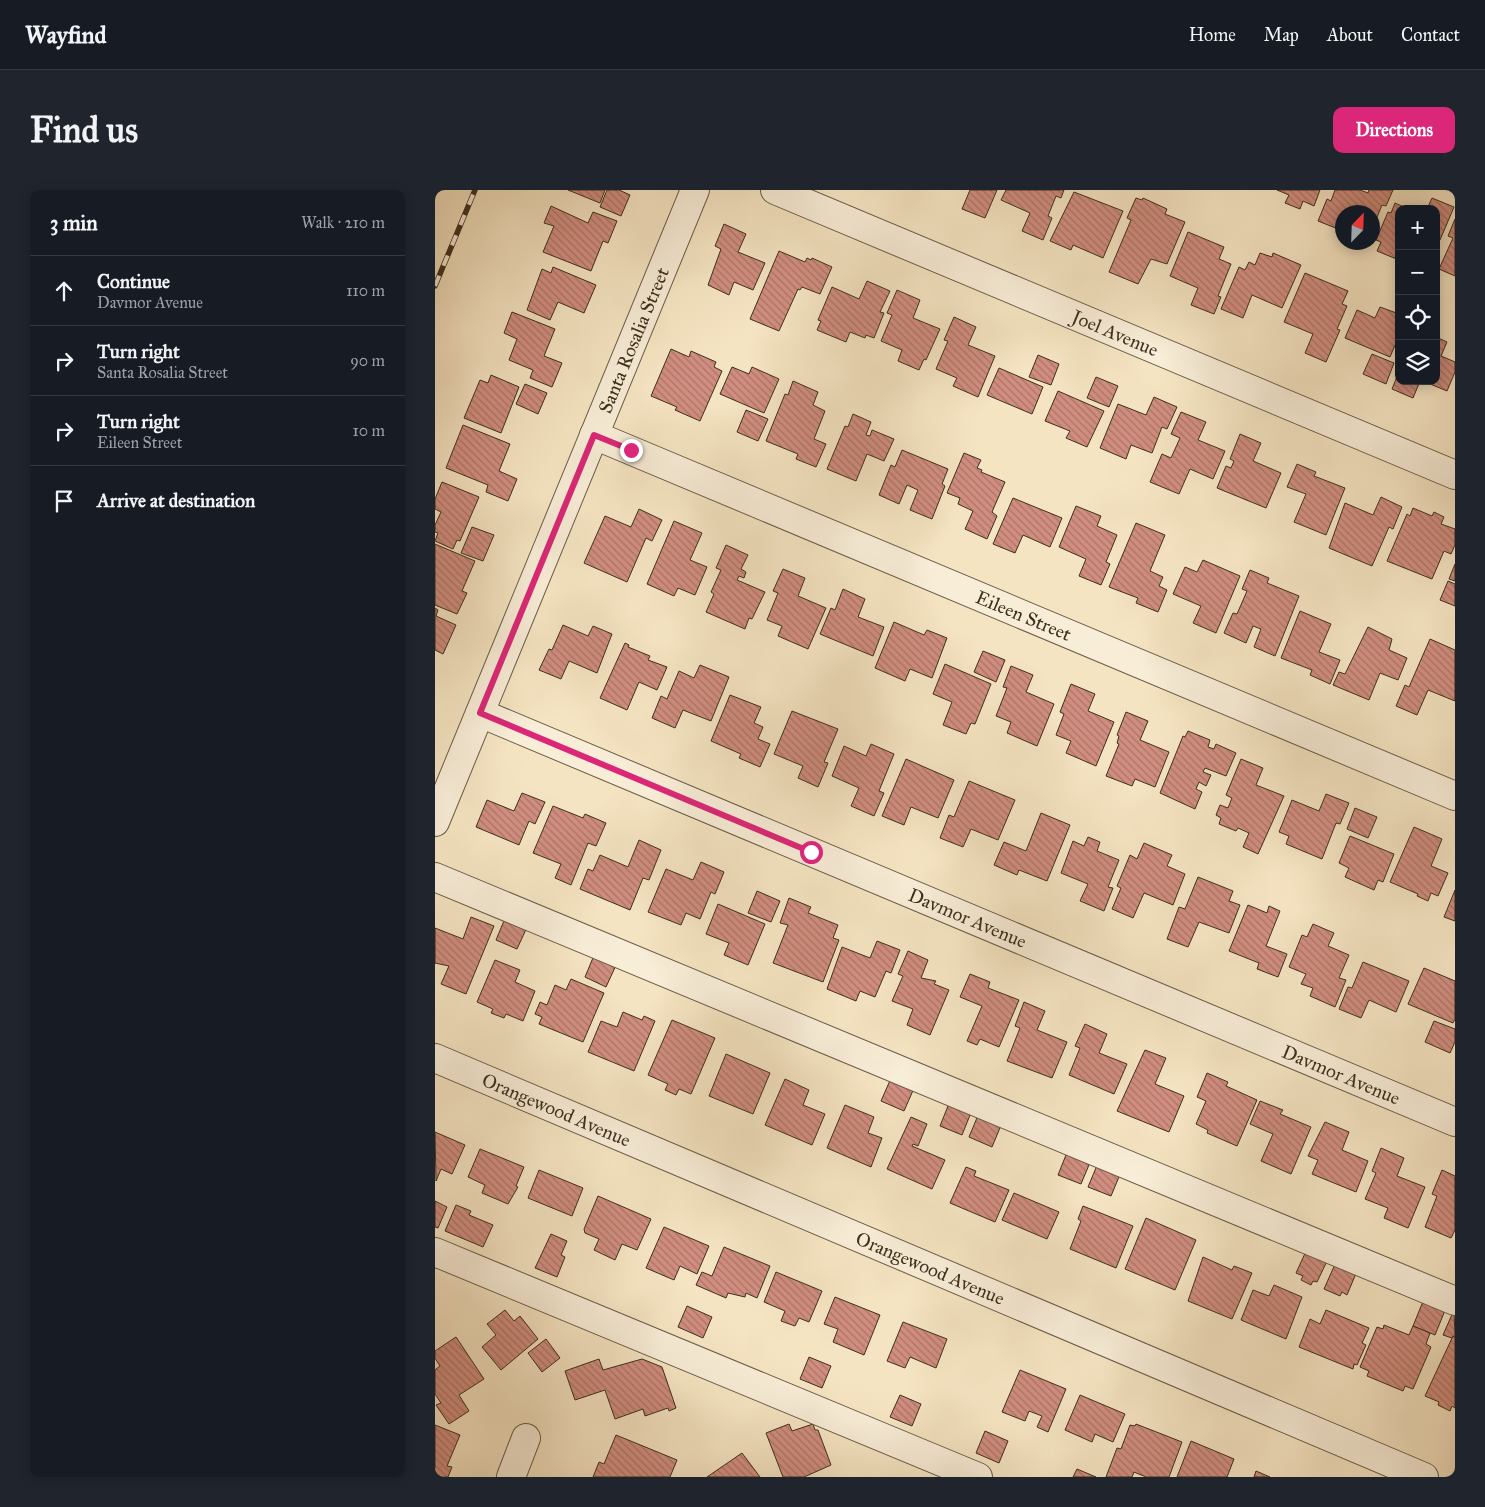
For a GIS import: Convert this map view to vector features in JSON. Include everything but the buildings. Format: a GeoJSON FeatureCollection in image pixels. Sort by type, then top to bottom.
{"type":"FeatureCollection","features":[{"type":"Feature","properties":{"kind":"street","name":"Santa Rosalia Street"},"geometry":{"type":"LineString","coordinates":[[435,822],[695,190]]}},
{"type":"Feature","properties":{"kind":"street","name":"Joel Avenue"},"geometry":{"type":"LineString","coordinates":[[775,190],[1455,475]]}},
{"type":"Feature","properties":{"kind":"street","name":"Eileen Street"},"geometry":{"type":"LineString","coordinates":[[594,435],[1455,796]]}},
{"type":"Feature","properties":{"kind":"street","name":"Davmor Avenue"},"geometry":{"type":"LineString","coordinates":[[480,713],[1455,1122]]}},
{"type":"Feature","properties":{"kind":"street"},"geometry":{"type":"LineString","coordinates":[[435,877],[1455,1301]]}},
{"type":"Feature","properties":{"kind":"street","name":"Orangewood Avenue"},"geometry":{"type":"LineString","coordinates":[[435,1058],[1424,1477]]}},
{"type":"Feature","properties":{"kind":"street"},"geometry":{"type":"LineString","coordinates":[[435,1252],[978,1477]]}},
{"type":"Feature","properties":{"kind":"street"},"geometry":{"type":"LineString","coordinates":[[511,1477],[526,1438]]}},
{"type":"Feature","properties":{"kind":"railway"},"geometry":{"type":"LineString","coordinates":[[435,286],[475,190]]}},
{"type":"Feature","properties":{"kind":"route"},"geometry":{"type":"LineString","coordinates":[[631,450],[594,435],[480,713],[811,852]]}}]}
